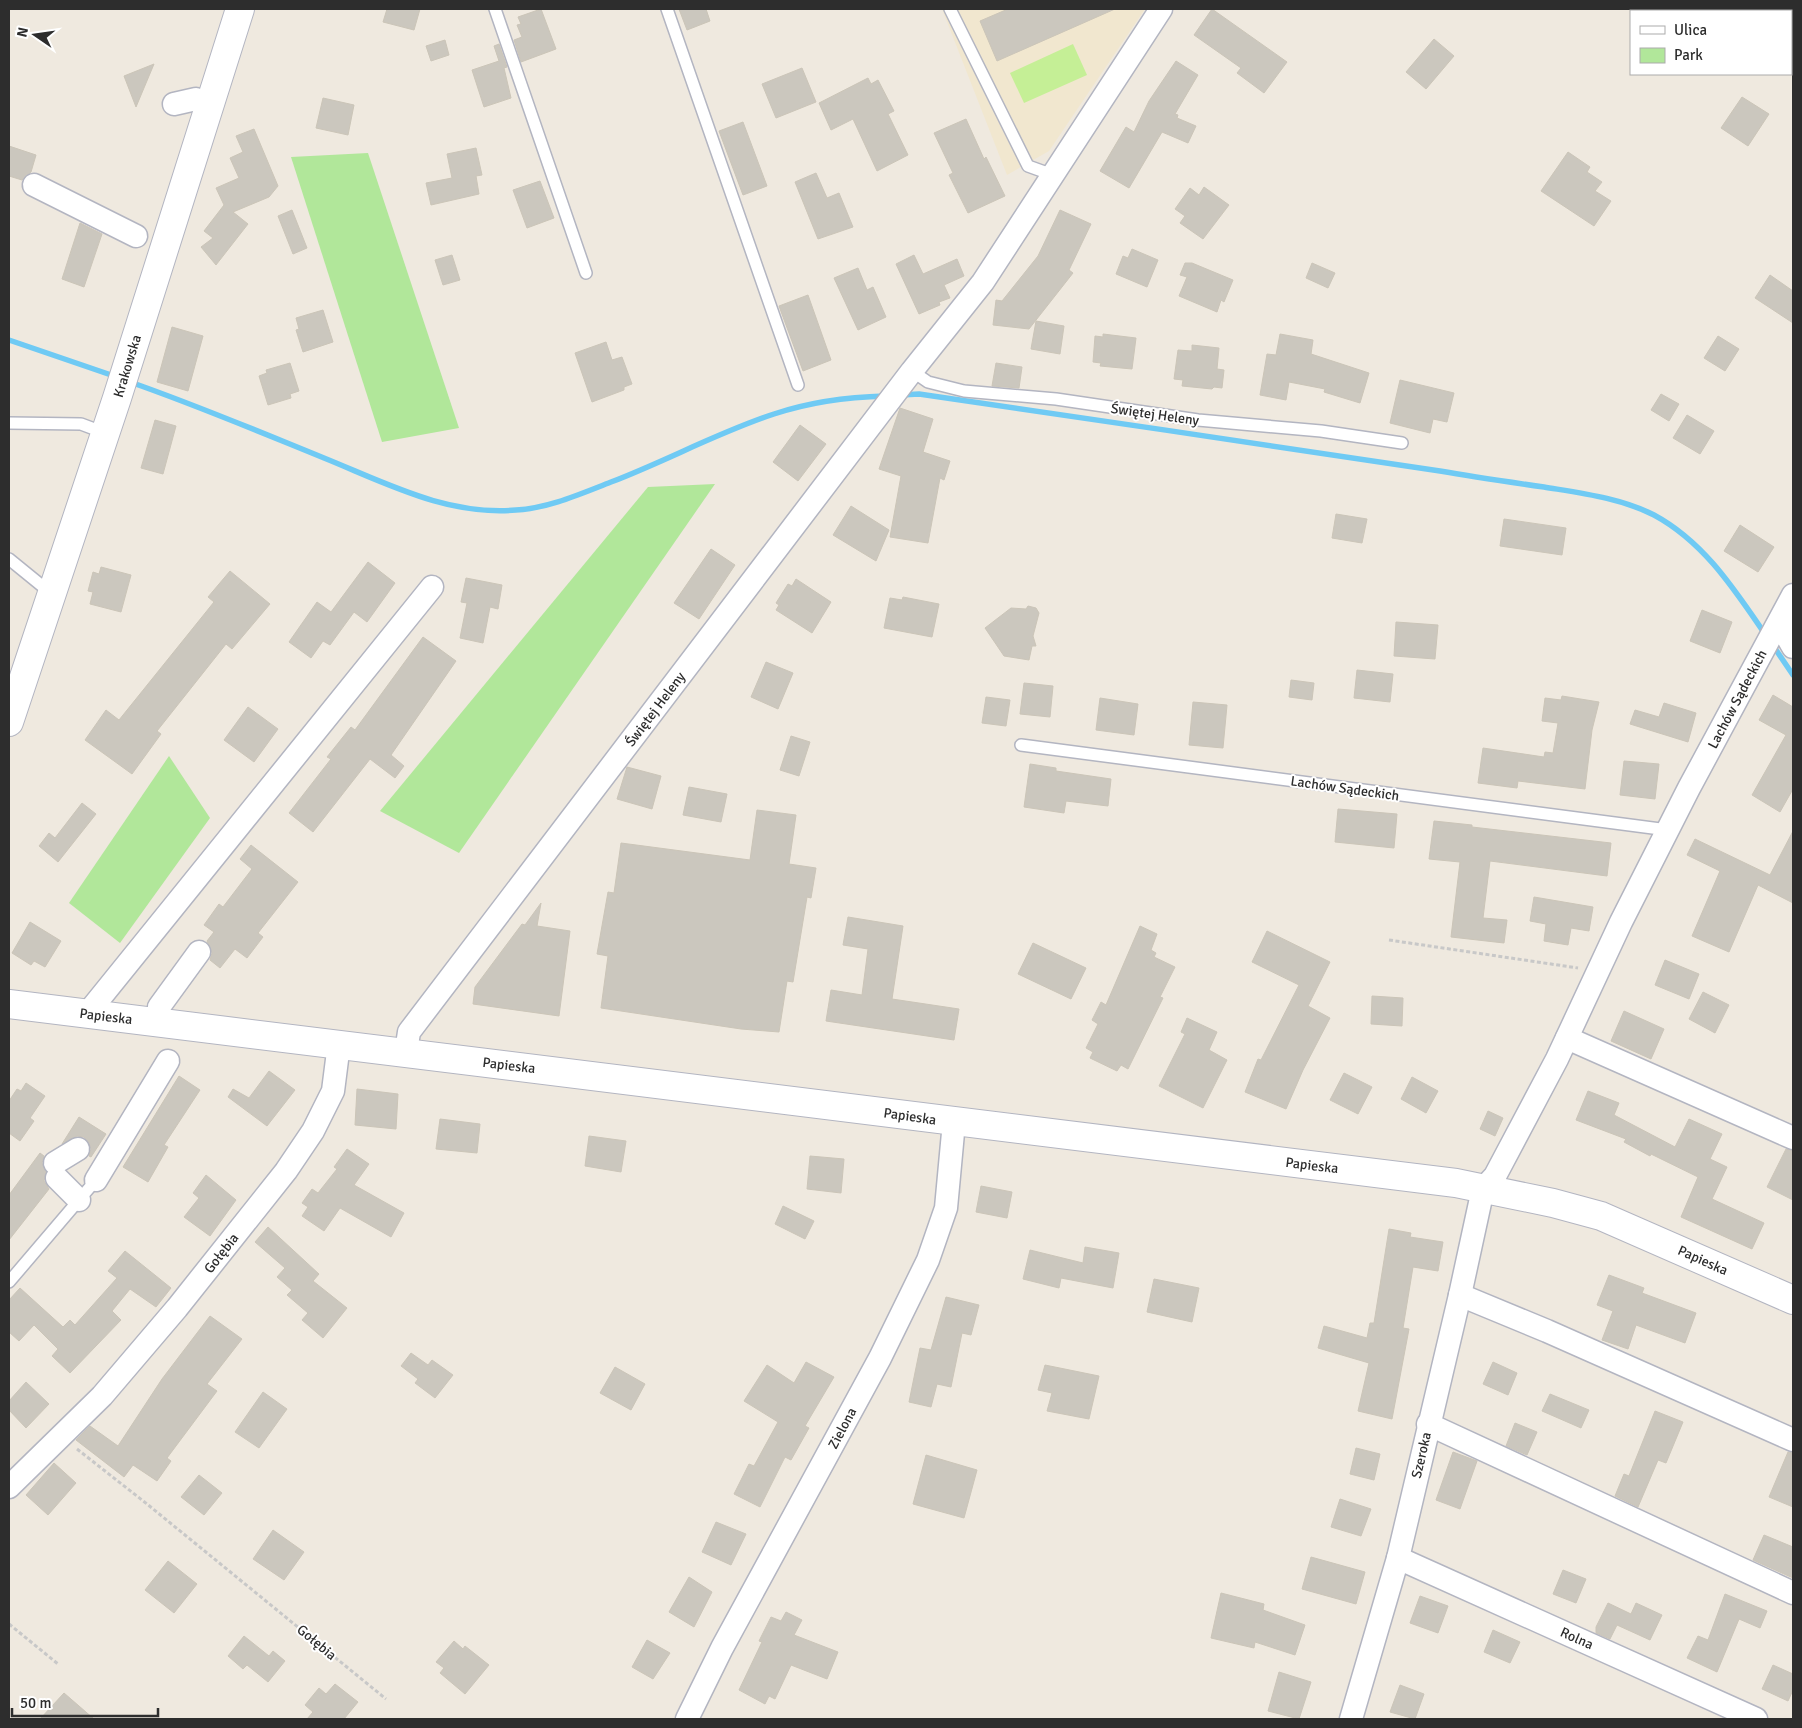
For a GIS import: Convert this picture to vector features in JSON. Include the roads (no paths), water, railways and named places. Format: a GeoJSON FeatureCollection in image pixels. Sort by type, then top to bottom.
{"type":"FeatureCollection","features":[{"type":"Feature","properties":{"kind":"street","name":"Krakowska"},"geometry":{"type":"LineString","coordinates":[[9,722],[117,398],[240,9]]}},
{"type":"Feature","properties":{"kind":"street","name":"Świętej Heleny"},"geometry":{"type":"LineString","coordinates":[[406,1052],[409,1032],[878,417],[908,375],[982,282],[1158,11]]}},
{"type":"Feature","properties":{"kind":"street"},"geometry":{"type":"LineString","coordinates":[[174,104],[196,99]]}},
{"type":"Feature","properties":{"kind":"street"},"geometry":{"type":"LineString","coordinates":[[34,185],[136,236]]}},
{"type":"Feature","properties":{"kind":"street"},"geometry":{"type":"LineString","coordinates":[[87,1014],[432,587]]}},
{"type":"Feature","properties":{"kind":"street"},"geometry":{"type":"LineString","coordinates":[[1786,608],[1785,633],[1793,647]]}},
{"type":"Feature","properties":{"kind":"street","name":"Lachów Sądeckich"},"geometry":{"type":"LineString","coordinates":[[1482,1189],[1495,1176],[1567,1038],[1668,830],[1786,608]]}},
{"type":"Feature","properties":{"kind":"street"},"geometry":{"type":"LineString","coordinates":[[159,1007],[199,952]]}},
{"type":"Feature","properties":{"kind":"street","name":"Papieska"},"geometry":{"type":"LineString","coordinates":[[9,1004],[1456,1183],[1553,1203],[1602,1216],[1793,1300]]}},
{"type":"Feature","properties":{"kind":"street"},"geometry":{"type":"LineString","coordinates":[[1567,1038],[1793,1138]]}},
{"type":"Feature","properties":{"kind":"street","name":"Gołębia"},"geometry":{"type":"LineString","coordinates":[[9,1488],[102,1396],[178,1308],[286,1171],[313,1132],[333,1091],[339,1044]]}},
{"type":"Feature","properties":{"kind":"street"},"geometry":{"type":"LineString","coordinates":[[96,1180],[168,1061]]}},
{"type":"Feature","properties":{"kind":"street","name":"Zielona"},"geometry":{"type":"LineString","coordinates":[[687,1719],[722,1648],[880,1358],[928,1260],[946,1208],[954,1122]]}},
{"type":"Feature","properties":{"kind":"street"},"geometry":{"type":"LineString","coordinates":[[78,1149],[56,1171],[79,1200]]}},
{"type":"Feature","properties":{"kind":"street","name":"Szeroka"},"geometry":{"type":"LineString","coordinates":[[1351,1719],[1398,1558],[1428,1424],[1460,1296],[1482,1189]]}},
{"type":"Feature","properties":{"kind":"street"},"geometry":{"type":"LineString","coordinates":[[1460,1296],[1547,1331],[1793,1440]]}},
{"type":"Feature","properties":{"kind":"street"},"geometry":{"type":"LineString","coordinates":[[1428,1424],[1793,1593]]}},
{"type":"Feature","properties":{"kind":"street","name":"Rolna"},"geometry":{"type":"LineString","coordinates":[[1398,1558],[1756,1719]]}},
{"type":"Feature","properties":{"kind":"lane"},"geometry":{"type":"LineString","coordinates":[[495,9],[586,273]]}},
{"type":"Feature","properties":{"kind":"lane"},"geometry":{"type":"LineString","coordinates":[[667,9],[798,385]]}},
{"type":"Feature","properties":{"kind":"lane"},"geometry":{"type":"LineString","coordinates":[[950,9],[1028,166],[1053,174]]}},
{"type":"Feature","properties":{"kind":"lane","name":"Świętej Heleny"},"geometry":{"type":"LineString","coordinates":[[908,375],[928,382],[964,390],[1056,399],[1198,420],[1321,431],[1402,443]]}},
{"type":"Feature","properties":{"kind":"lane"},"geometry":{"type":"LineString","coordinates":[[9,423],[81,424],[105,433]]}},
{"type":"Feature","properties":{"kind":"lane"},"geometry":{"type":"LineString","coordinates":[[9,559],[52,594]]}},
{"type":"Feature","properties":{"kind":"lane","name":"Lachów Sądeckich"},"geometry":{"type":"LineString","coordinates":[[1021,745],[1668,830]]}},
{"type":"Feature","properties":{"kind":"lane"},"geometry":{"type":"LineString","coordinates":[[9,1282],[96,1180]]}},
{"type":"Feature","properties":{"kind":"waterway"},"geometry":{"type":"LineString","coordinates":[[9,340],[117,377]]}},
{"type":"Feature","properties":{"kind":"waterway"},"geometry":{"type":"LineString","coordinates":[[130,382],[228,419],[417,496],[441,503],[490,511],[528,509],[564,500],[632,474],[753,421],[801,406],[829,401],[885,396]]}},
{"type":"Feature","properties":{"kind":"waterway"},"geometry":{"type":"LineString","coordinates":[[901,395],[919,394],[1245,442],[1544,487],[1614,500],[1654,515],[1688,539],[1717,568],[1765,634]]}},
{"type":"Feature","properties":{"kind":"waterway"},"geometry":{"type":"LineString","coordinates":[[1772,644],[1793,675]]}}]}
